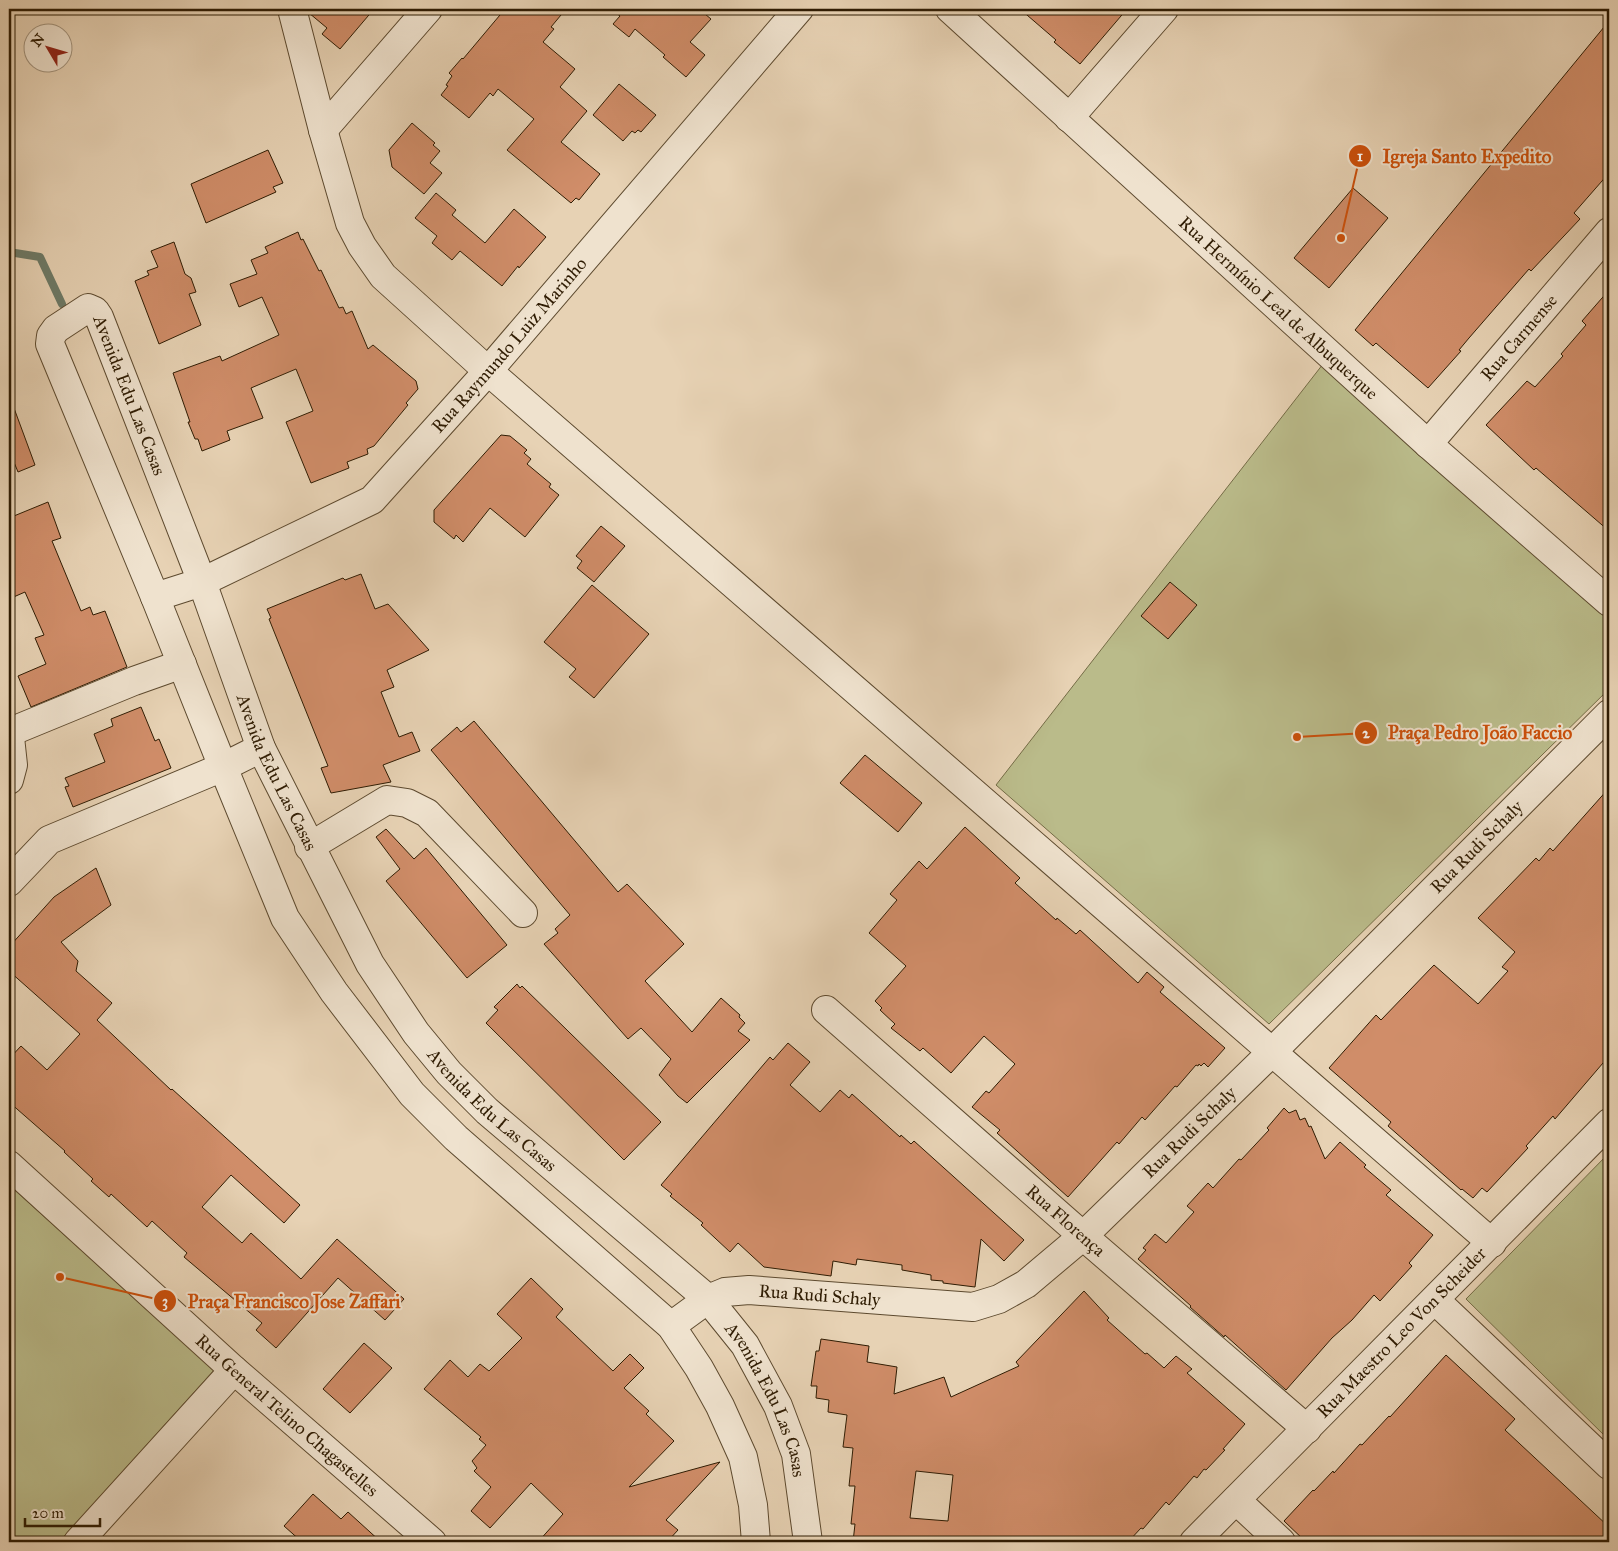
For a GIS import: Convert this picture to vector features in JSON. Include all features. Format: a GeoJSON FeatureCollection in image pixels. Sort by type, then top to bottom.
{"type":"FeatureCollection","features":[{"type":"Feature","properties":{"kind":"street"},"geometry":{"type":"LineString","coordinates":[[292,9],[323,130],[350,223],[362,246],[383,276],[488,371],[1492,1242]]}},
{"type":"Feature","properties":{"kind":"street"},"geometry":{"type":"LineString","coordinates":[[323,130],[428,9]]}},
{"type":"Feature","properties":{"kind":"street","name":"Rua Raymundo Luiz Marinho"},"geometry":{"type":"LineString","coordinates":[[156,597],[202,582],[372,500],[488,371],[799,9]]}},
{"type":"Feature","properties":{"kind":"street","name":"Rua Hermínio Leal de Albuquerque"},"geometry":{"type":"LineString","coordinates":[[950,9],[1428,444],[1609,602]]}},
{"type":"Feature","properties":{"kind":"street"},"geometry":{"type":"LineString","coordinates":[[1069,118],[1164,9]]}},
{"type":"Feature","properties":{"kind":"street","name":"Rua Carmense"},"geometry":{"type":"LineString","coordinates":[[1428,444],[1609,232]]}},
{"type":"Feature","properties":{"kind":"street","name":"Avenida Edu Las Casas"},"geometry":{"type":"LineString","coordinates":[[756,1542],[753,1505],[743,1457],[720,1406],[699,1368],[671,1326],[456,1138],[412,1094],[334,992],[285,918],[222,767],[156,597],[50,344],[51,336],[56,329],[88,308],[95,311],[99,317],[202,582],[261,748],[309,847],[370,964],[416,1033],[449,1073],[486,1111],[708,1299],[745,1345],[778,1406],[796,1454],[808,1542]]}},
{"type":"Feature","properties":{"kind":"street"},"geometry":{"type":"LineString","coordinates":[[9,780],[13,765],[10,730],[182,664]]}},
{"type":"Feature","properties":{"kind":"street","name":"Rua Rudi Schaly"},"geometry":{"type":"LineString","coordinates":[[671,1326],[708,1299],[725,1292],[749,1290],[973,1307],[999,1299],[1026,1284],[1083,1236],[1272,1052],[1609,714]]}},
{"type":"Feature","properties":{"kind":"street"},"geometry":{"type":"LineString","coordinates":[[9,882],[49,840],[222,767],[261,748]]}},
{"type":"Feature","properties":{"kind":"street"},"geometry":{"type":"LineString","coordinates":[[309,847],[387,800],[407,803],[427,813],[523,913]]}},
{"type":"Feature","properties":{"kind":"street","name":"Rua Florença"},"geometry":{"type":"LineString","coordinates":[[826,1010],[1083,1236],[1307,1429]]}},
{"type":"Feature","properties":{"kind":"street"},"geometry":{"type":"LineString","coordinates":[[380,1054],[416,1033]]}},
{"type":"Feature","properties":{"kind":"street","name":"Rua Maestro Leo Von Scheider"},"geometry":{"type":"LineString","coordinates":[[1194,1542],[1609,1123]]}},
{"type":"Feature","properties":{"kind":"street","name":"Rua General Telino Chagastelles"},"geometry":{"type":"LineString","coordinates":[[9,1165],[234,1370],[432,1542]]}},
{"type":"Feature","properties":{"kind":"street"},"geometry":{"type":"LineString","coordinates":[[1435,1300],[1609,1465]]}},
{"type":"Feature","properties":{"kind":"street"},"geometry":{"type":"LineString","coordinates":[[78,1542],[234,1370]]}},
{"type":"Feature","properties":{"kind":"street"},"geometry":{"type":"LineString","coordinates":[[1236,1500],[1282,1542]]}},
{"type":"Feature","properties":{"kind":"green space"},"geometry":{"type":"Polygon","coordinates":[[[1323,364],[1609,619],[1609,689],[1269,1024],[996,785],[1323,364]]]}},
{"type":"Feature","properties":{"kind":"green space"},"geometry":{"type":"Polygon","coordinates":[[[1609,1153],[1609,1440],[1466,1299],[1609,1153]]]}},
{"type":"Feature","properties":{"kind":"green space"},"geometry":{"type":"Polygon","coordinates":[[[9,1185],[214,1370],[59,1542],[9,1542],[9,1185]]]}},
{"type":"Feature","properties":{"kind":"building"},"geometry":{"type":"Polygon","coordinates":[[[308,9],[374,9],[340,49],[322,34],[327,28],[309,13],[308,9]]]}},
{"type":"Feature","properties":{"kind":"building"},"geometry":{"type":"Polygon","coordinates":[[[505,9],[566,9],[551,27],[554,29],[543,42],[575,69],[560,87],[587,111],[561,142],[600,174],[579,200],[576,198],[571,203],[507,150],[534,119],[498,89],[493,96],[490,93],[469,118],[441,95],[448,86],[446,85],[452,76],[449,73],[505,9]]]}},
{"type":"Feature","properties":{"kind":"building"},"geometry":{"type":"Polygon","coordinates":[[[611,9],[699,9],[711,19],[690,42],[705,55],[686,77],[663,57],[665,55],[635,29],[629,37],[613,24],[620,16],[611,9]]]}},
{"type":"Feature","properties":{"kind":"building"},"geometry":{"type":"Polygon","coordinates":[[[1020,9],[1127,9],[1080,64],[1020,9]]]}},
{"type":"Feature","properties":{"kind":"building"},"geometry":{"type":"Polygon","coordinates":[[[1609,21],[1609,173],[1574,213],[1580,219],[1531,271],[1529,269],[1428,388],[1376,343],[1373,346],[1355,330],[1609,21]]]}},
{"type":"Feature","properties":{"kind":"building"},"geometry":{"type":"Polygon","coordinates":[[[619,84],[656,115],[641,132],[638,130],[635,133],[632,131],[623,141],[593,115],[619,84]]]}},
{"type":"Feature","properties":{"kind":"building"},"geometry":{"type":"Polygon","coordinates":[[[412,123],[435,143],[433,145],[440,151],[430,163],[442,173],[424,194],[392,167],[389,150],[412,123]]]}},
{"type":"Feature","properties":{"kind":"building"},"geometry":{"type":"Polygon","coordinates":[[[268,150],[283,183],[273,187],[276,192],[206,223],[191,184],[268,150]]]}},
{"type":"Feature","properties":{"kind":"building"},"geometry":{"type":"Polygon","coordinates":[[[1353,188],[1388,218],[1329,288],[1294,258],[1353,188]]]}},
{"type":"Feature","properties":{"kind":"building"},"geometry":{"type":"Polygon","coordinates":[[[436,193],[456,210],[452,215],[485,243],[514,209],[546,237],[502,286],[460,251],[452,260],[432,243],[437,236],[415,218],[436,193]]]}},
{"type":"Feature","properties":{"kind":"building"},"geometry":{"type":"Polygon","coordinates":[[[298,232],[319,271],[321,270],[339,308],[343,307],[346,314],[352,311],[368,349],[373,345],[416,381],[418,389],[406,403],[408,405],[374,446],[367,449],[368,454],[347,462],[349,468],[311,483],[286,422],[313,411],[296,369],[251,388],[263,418],[227,431],[230,440],[202,451],[198,439],[195,439],[188,422],[190,422],[173,373],[220,356],[222,361],[279,335],[262,297],[239,307],[230,284],[257,274],[251,260],[268,253],[265,247],[298,232]]]}},
{"type":"Feature","properties":{"kind":"building"},"geometry":{"type":"Polygon","coordinates":[[[174,242],[185,274],[191,278],[196,292],[189,294],[201,325],[159,344],[135,281],[149,275],[147,271],[158,267],[151,251],[174,242]]]}},
{"type":"Feature","properties":{"kind":"building"},"geometry":{"type":"Polygon","coordinates":[[[1609,290],[1609,531],[1536,468],[1534,470],[1486,425],[1527,381],[1535,387],[1563,356],[1561,354],[1586,325],[1582,321],[1609,290]]]}},
{"type":"Feature","properties":{"kind":"building"},"geometry":{"type":"Polygon","coordinates":[[[9,400],[11,400],[35,465],[18,472],[9,450],[9,400]]]}},
{"type":"Feature","properties":{"kind":"building"},"geometry":{"type":"Polygon","coordinates":[[[501,435],[510,436],[527,450],[524,453],[531,459],[527,464],[551,484],[549,487],[559,495],[525,537],[490,508],[463,542],[456,535],[454,539],[434,522],[434,510],[501,435]]]}},
{"type":"Feature","properties":{"kind":"building"},"geometry":{"type":"Polygon","coordinates":[[[48,502],[61,538],[52,541],[81,611],[90,607],[93,615],[105,611],[127,667],[31,707],[18,676],[46,664],[35,638],[44,635],[25,592],[9,599],[9,518],[48,502]]]}},
{"type":"Feature","properties":{"kind":"building"},"geometry":{"type":"Polygon","coordinates":[[[601,526],[625,546],[594,582],[577,568],[582,561],[576,556],[601,526]]]}},
{"type":"Feature","properties":{"kind":"building"},"geometry":{"type":"Polygon","coordinates":[[[361,574],[375,609],[388,604],[429,650],[387,670],[394,687],[381,692],[399,737],[412,732],[420,751],[383,765],[391,782],[331,793],[321,768],[328,766],[269,619],[271,618],[267,609],[343,578],[345,580],[361,574]]]}},
{"type":"Feature","properties":{"kind":"building"},"geometry":{"type":"Polygon","coordinates":[[[1170,582],[1197,605],[1168,639],[1141,616],[1170,582]]]}},
{"type":"Feature","properties":{"kind":"building"},"geometry":{"type":"Polygon","coordinates":[[[592,585],[649,634],[594,698],[569,677],[576,669],[544,642],[592,585]]]}},
{"type":"Feature","properties":{"kind":"building"},"geometry":{"type":"Polygon","coordinates":[[[141,707],[155,741],[159,739],[171,768],[73,807],[65,787],[69,786],[65,778],[105,762],[94,734],[113,726],[111,719],[141,707]]]}},
{"type":"Feature","properties":{"kind":"building"},"geometry":{"type":"Polygon","coordinates":[[[474,721],[618,892],[627,884],[684,944],[645,981],[692,1032],[721,998],[740,1015],[739,1017],[745,1023],[738,1031],[750,1040],[687,1103],[659,1075],[671,1059],[641,1028],[628,1039],[544,944],[558,933],[555,929],[570,915],[431,750],[457,727],[461,732],[474,721]]]}},
{"type":"Feature","properties":{"kind":"building"},"geometry":{"type":"Polygon","coordinates":[[[865,755],[922,803],[898,832],[840,783],[865,755]]]}},
{"type":"Feature","properties":{"kind":"building"},"geometry":{"type":"Polygon","coordinates":[[[1609,788],[1609,1056],[1555,1119],[1553,1116],[1526,1146],[1528,1148],[1487,1192],[1482,1188],[1473,1198],[1461,1190],[1388,1126],[1391,1122],[1329,1068],[1376,1015],[1381,1020],[1434,965],[1478,1004],[1508,971],[1502,967],[1515,952],[1478,918],[1536,858],[1539,861],[1550,848],[1553,851],[1609,788]]]}},
{"type":"Feature","properties":{"kind":"building"},"geometry":{"type":"Polygon","coordinates":[[[965,827],[1020,878],[1015,883],[1056,920],[1057,918],[1076,934],[1080,930],[1138,983],[1147,972],[1164,987],[1160,992],[1225,1048],[1208,1067],[1204,1063],[1201,1066],[1199,1064],[1198,1066],[1196,1065],[1145,1120],[1142,1117],[1119,1144],[1117,1142],[1068,1197],[997,1133],[1000,1130],[972,1107],[986,1091],[989,1093],[1015,1064],[984,1036],[951,1073],[923,1048],[920,1051],[891,1028],[895,1024],[880,1010],[882,1008],[875,1001],[906,966],[869,933],[897,900],[890,894],[919,861],[927,869],[965,827]]]}},
{"type":"Feature","properties":{"kind":"building"},"geometry":{"type":"Polygon","coordinates":[[[386,829],[414,859],[426,848],[507,945],[467,978],[386,881],[400,869],[376,837],[386,829]]]}},
{"type":"Feature","properties":{"kind":"building"},"geometry":{"type":"Polygon","coordinates":[[[96,868],[111,905],[61,942],[78,961],[76,971],[112,1003],[97,1020],[171,1090],[300,1205],[284,1223],[231,1175],[202,1207],[242,1243],[251,1233],[301,1279],[337,1239],[404,1299],[385,1320],[338,1278],[276,1348],[256,1330],[262,1323],[184,1257],[187,1253],[152,1221],[147,1227],[111,1194],[109,1197],[91,1181],[93,1179],[65,1151],[9,1102],[9,1059],[21,1046],[47,1070],[80,1034],[9,971],[9,947],[54,897],[96,868]]]}},
{"type":"Feature","properties":{"kind":"building"},"geometry":{"type":"Polygon","coordinates":[[[517,984],[520,988],[522,986],[661,1122],[624,1160],[486,1023],[498,1010],[494,1007],[517,984]]]}},
{"type":"Feature","properties":{"kind":"building"},"geometry":{"type":"Polygon","coordinates":[[[788,1043],[810,1062],[790,1085],[820,1112],[840,1090],[849,1098],[852,1094],[900,1137],[901,1135],[911,1144],[914,1141],[1024,1240],[1004,1261],[981,1239],[975,1287],[931,1280],[931,1275],[902,1270],[902,1265],[857,1259],[856,1265],[833,1261],[831,1276],[764,1267],[738,1243],[730,1252],[701,1225],[703,1223],[670,1196],[672,1194],[661,1185],[770,1057],[773,1060],[788,1043]]]}},
{"type":"Feature","properties":{"kind":"building"},"geometry":{"type":"Polygon","coordinates":[[[1284,1108],[1289,1113],[1296,1110],[1300,1120],[1305,1118],[1309,1127],[1311,1126],[1325,1159],[1340,1142],[1366,1165],[1364,1167],[1391,1190],[1386,1195],[1433,1235],[1409,1263],[1412,1266],[1380,1301],[1374,1295],[1352,1320],[1332,1338],[1286,1390],[1138,1259],[1146,1250],[1143,1248],[1155,1234],[1166,1243],[1194,1212],[1187,1206],[1208,1183],[1213,1188],[1239,1159],[1241,1160],[1269,1130],[1267,1128],[1284,1108]]]}},
{"type":"Feature","properties":{"kind":"building"},"geometry":{"type":"Polygon","coordinates":[[[531,1278],[563,1309],[556,1317],[613,1371],[630,1354],[644,1368],[624,1388],[649,1411],[646,1414],[674,1441],[629,1487],[720,1462],[666,1520],[678,1530],[667,1542],[538,1542],[563,1514],[531,1483],[490,1528],[471,1511],[491,1487],[474,1471],[477,1468],[472,1461],[486,1445],[479,1439],[481,1437],[424,1389],[450,1360],[468,1377],[480,1364],[489,1371],[522,1338],[497,1314],[531,1278]]]}},
{"type":"Feature","properties":{"kind":"building"},"geometry":{"type":"Polygon","coordinates":[[[1084,1291],[1109,1318],[1107,1320],[1145,1354],[1147,1353],[1164,1368],[1176,1356],[1192,1369],[1187,1373],[1245,1424],[1223,1449],[1225,1450],[1206,1470],[1204,1469],[1197,1478],[1194,1476],[1169,1505],[1166,1502],[1143,1529],[1141,1528],[1128,1542],[853,1542],[855,1524],[851,1524],[855,1486],[849,1486],[853,1448],[843,1447],[847,1415],[828,1412],[829,1400],[816,1398],[817,1386],[811,1386],[816,1351],[819,1351],[821,1339],[869,1346],[867,1362],[897,1367],[894,1394],[944,1377],[951,1397],[1019,1366],[1016,1362],[1084,1291]],[[916,1471],[910,1518],[948,1521],[953,1475],[916,1471]]]}},
{"type":"Feature","properties":{"kind":"building"},"geometry":{"type":"Polygon","coordinates":[[[364,1343],[392,1368],[350,1413],[323,1389],[364,1343]]]}},
{"type":"Feature","properties":{"kind":"building"},"geometry":{"type":"Polygon","coordinates":[[[1446,1355],[1515,1419],[1505,1430],[1609,1527],[1609,1542],[1306,1542],[1284,1521],[1313,1490],[1333,1471],[1334,1473],[1360,1444],[1362,1445],[1390,1417],[1446,1355]]]}},
{"type":"Feature","properties":{"kind":"building"},"geometry":{"type":"Polygon","coordinates":[[[313,1494],[341,1519],[348,1512],[381,1542],[302,1542],[284,1526],[313,1494]]]}},
{"type":"Feature","properties":{"kind":"waterway"},"geometry":{"type":"LineString","coordinates":[[9,252],[40,257],[62,304]]}},
{"type":"Feature","properties":{"kind":"place","name":"Igreja Santo Expedito"},"geometry":{"type":"Point","coordinates":[1341,238]}},
{"type":"Feature","properties":{"kind":"place","name":"Praça Pedro João Faccio"},"geometry":{"type":"Point","coordinates":[1297,737]}},
{"type":"Feature","properties":{"kind":"place","name":"Praça Francisco Jose Zaffari"},"geometry":{"type":"Point","coordinates":[60,1277]}}]}
